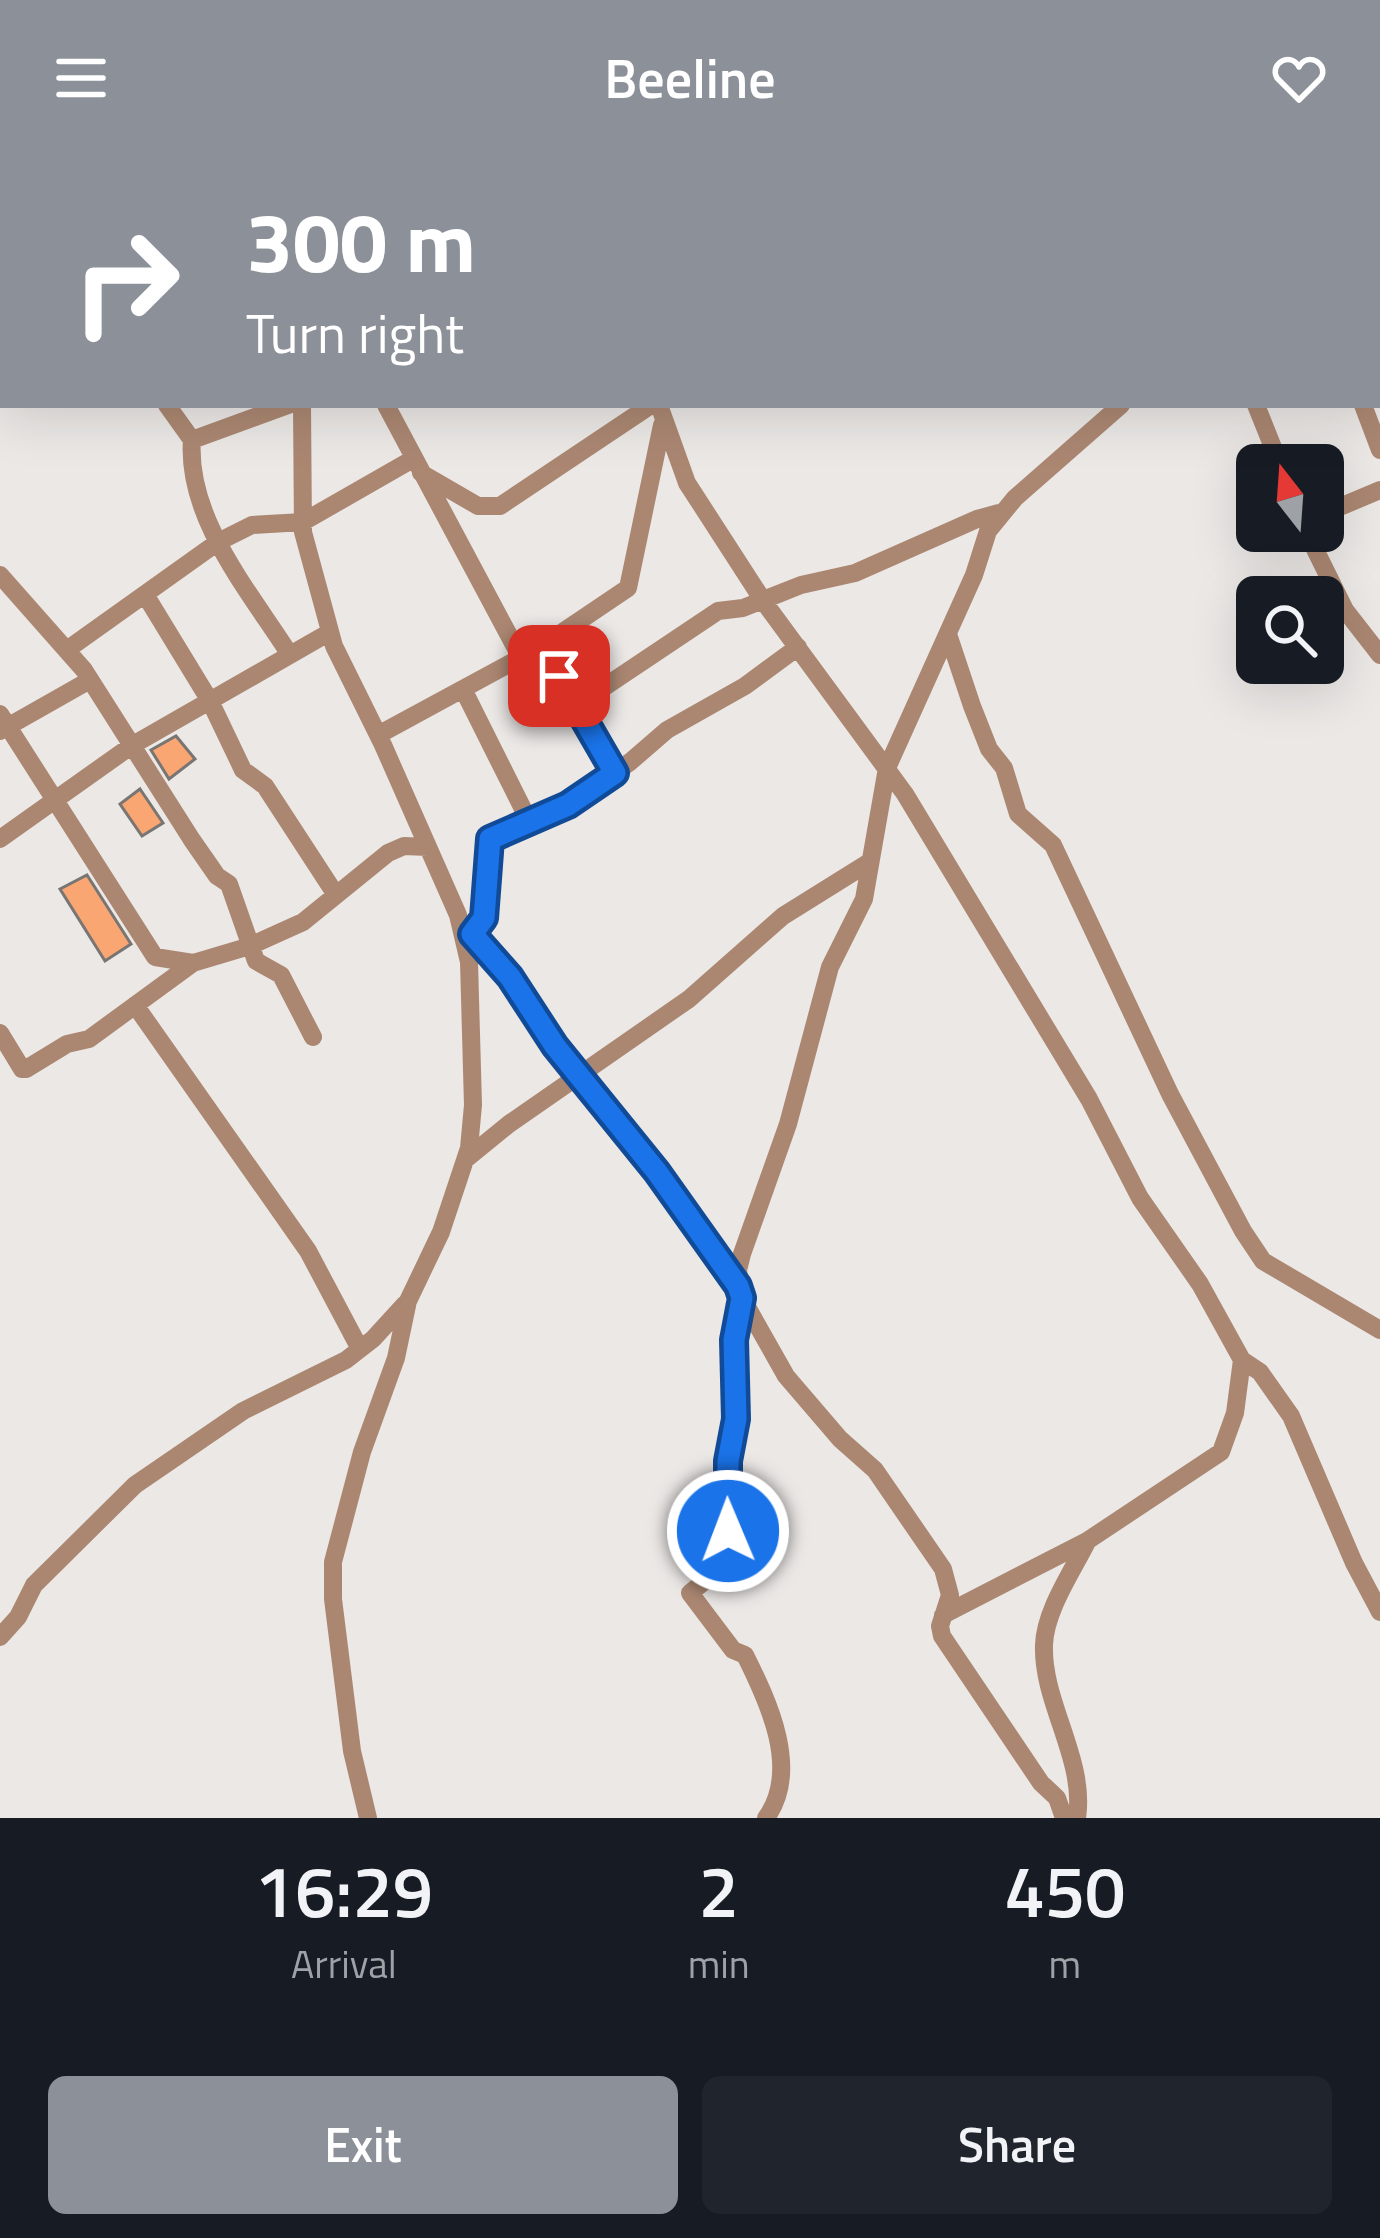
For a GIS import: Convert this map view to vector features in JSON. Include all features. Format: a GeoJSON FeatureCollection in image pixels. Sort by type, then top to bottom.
{"type":"FeatureCollection","features":[{"type":"Feature","properties":{"kind":"street"},"geometry":{"type":"LineString","coordinates":[[169,408],[192,440],[190,457],[198,496],[218,542],[290,656]]}},
{"type":"Feature","properties":{"kind":"street"},"geometry":{"type":"LineString","coordinates":[[192,440],[280,408]]}},
{"type":"Feature","properties":{"kind":"street"},"geometry":{"type":"LineString","coordinates":[[302,408],[306,547],[330,632],[469,938],[510,977],[578,1076],[657,1172],[740,1292],[786,1376],[875,1470],[943,1569],[950,1594],[940,1626],[948,1646],[1041,1783],[1057,1798],[1064,1818]]}},
{"type":"Feature","properties":{"kind":"street"},"geometry":{"type":"LineString","coordinates":[[388,408],[521,658]]}},
{"type":"Feature","properties":{"kind":"street"},"geometry":{"type":"LineString","coordinates":[[766,1818],[778,1799],[781,1773],[768,1705],[746,1655],[733,1650],[690,1592],[722,1567],[728,1555],[728,1461],[736,1419],[734,1340],[742,1254],[798,1092],[835,955],[864,899],[887,768],[948,634],[988,530],[999,513],[1118,408]]}},
{"type":"Feature","properties":{"kind":"street"},"geometry":{"type":"LineString","coordinates":[[1257,408],[1272,444]]}},
{"type":"Feature","properties":{"kind":"street"},"geometry":{"type":"LineString","coordinates":[[1364,408],[1380,450]]}},
{"type":"Feature","properties":{"kind":"street"},"geometry":{"type":"LineString","coordinates":[[417,466],[478,506],[500,506],[658,410]]}},
{"type":"Feature","properties":{"kind":"street"},"geometry":{"type":"LineString","coordinates":[[658,410],[687,483],[764,602],[887,768],[1089,1099],[1140,1198],[1200,1284],[1242,1360],[1259,1372],[1291,1416],[1380,1612]]}},
{"type":"Feature","properties":{"kind":"street"},"geometry":{"type":"LineString","coordinates":[[378,735],[542,646],[628,588],[658,410]]}},
{"type":"Feature","properties":{"kind":"street"},"geometry":{"type":"LineString","coordinates":[[68,649],[218,542],[252,525],[303,522],[417,466]]}},
{"type":"Feature","properties":{"kind":"street"},"geometry":{"type":"LineString","coordinates":[[1344,505],[1380,490]]}},
{"type":"Feature","properties":{"kind":"street"},"geometry":{"type":"LineString","coordinates":[[576,706],[718,611],[764,602],[801,585],[855,573],[999,513]]}},
{"type":"Feature","properties":{"kind":"street"},"geometry":{"type":"LineString","coordinates":[[1316,552],[1345,610],[1380,656]]}},
{"type":"Feature","properties":{"kind":"street"},"geometry":{"type":"LineString","coordinates":[[0,575],[68,649],[212,870],[229,884],[250,946],[262,966],[280,975],[314,1037]]}},
{"type":"Feature","properties":{"kind":"street"},"geometry":{"type":"LineString","coordinates":[[146,596],[210,700],[244,770],[265,786],[336,896]]}},
{"type":"Feature","properties":{"kind":"street"},"geometry":{"type":"LineString","coordinates":[[0,839],[130,746],[330,632]]}},
{"type":"Feature","properties":{"kind":"street"},"geometry":{"type":"LineString","coordinates":[[948,634],[972,706],[989,748],[1004,768],[1018,814],[1053,844],[1170,1094],[1243,1231],[1263,1261],[1380,1330]]}},
{"type":"Feature","properties":{"kind":"street"},"geometry":{"type":"LineString","coordinates":[[542,646],[615,773]]}},
{"type":"Feature","properties":{"kind":"street"},"geometry":{"type":"LineString","coordinates":[[368,1818],[352,1751],[331,1580],[362,1452],[396,1358],[408,1301],[441,1232],[466,1159],[473,1105],[469,938],[484,918],[490,839],[568,805],[667,730],[745,686],[798,647]]}},
{"type":"Feature","properties":{"kind":"street"},"geometry":{"type":"LineString","coordinates":[[90,680],[3,724],[155,957],[193,963]]}},
{"type":"Feature","properties":{"kind":"street"},"geometry":{"type":"LineString","coordinates":[[464,691],[530,821]]}},
{"type":"Feature","properties":{"kind":"street"},"geometry":{"type":"LineString","coordinates":[[0,1034],[26,1069],[67,1044],[89,1040],[193,963],[250,946],[303,922],[388,854],[404,846],[428,847]]}},
{"type":"Feature","properties":{"kind":"street"},"geometry":{"type":"LineString","coordinates":[[466,1159],[689,998],[783,916],[868,863]]}},
{"type":"Feature","properties":{"kind":"street"},"geometry":{"type":"LineString","coordinates":[[135,1005],[308,1251],[360,1349]]}},
{"type":"Feature","properties":{"kind":"street"},"geometry":{"type":"LineString","coordinates":[[0,1637],[18,1617],[34,1585],[135,1485],[243,1412],[360,1349],[408,1301]]}},
{"type":"Feature","properties":{"kind":"street"},"geometry":{"type":"LineString","coordinates":[[943,1615],[1087,1541],[1221,1452],[1235,1413],[1242,1360]]}},
{"type":"Feature","properties":{"kind":"street"},"geometry":{"type":"LineString","coordinates":[[1077,1818],[1078,1790],[1044,1639],[1087,1541]]}},
{"type":"Feature","properties":{"kind":"building"},"geometry":{"type":"Polygon","coordinates":[[[176,736],[195,759],[169,779],[151,750],[176,736]]]}},
{"type":"Feature","properties":{"kind":"building"},"geometry":{"type":"Polygon","coordinates":[[[140,789],[163,823],[142,836],[120,804],[140,789]]]}},
{"type":"Feature","properties":{"kind":"building"},"geometry":{"type":"Polygon","coordinates":[[[87,875],[131,944],[105,961],[60,889],[87,875]]]}},
{"type":"Feature","properties":{"kind":"route"},"geometry":{"type":"LineString","coordinates":[[559,676],[615,773],[568,805],[490,839],[484,918],[472,934],[510,977],[555,1046],[657,1172],[738,1286],[742,1298],[734,1340],[736,1419],[728,1461],[728,1531]]}}]}
